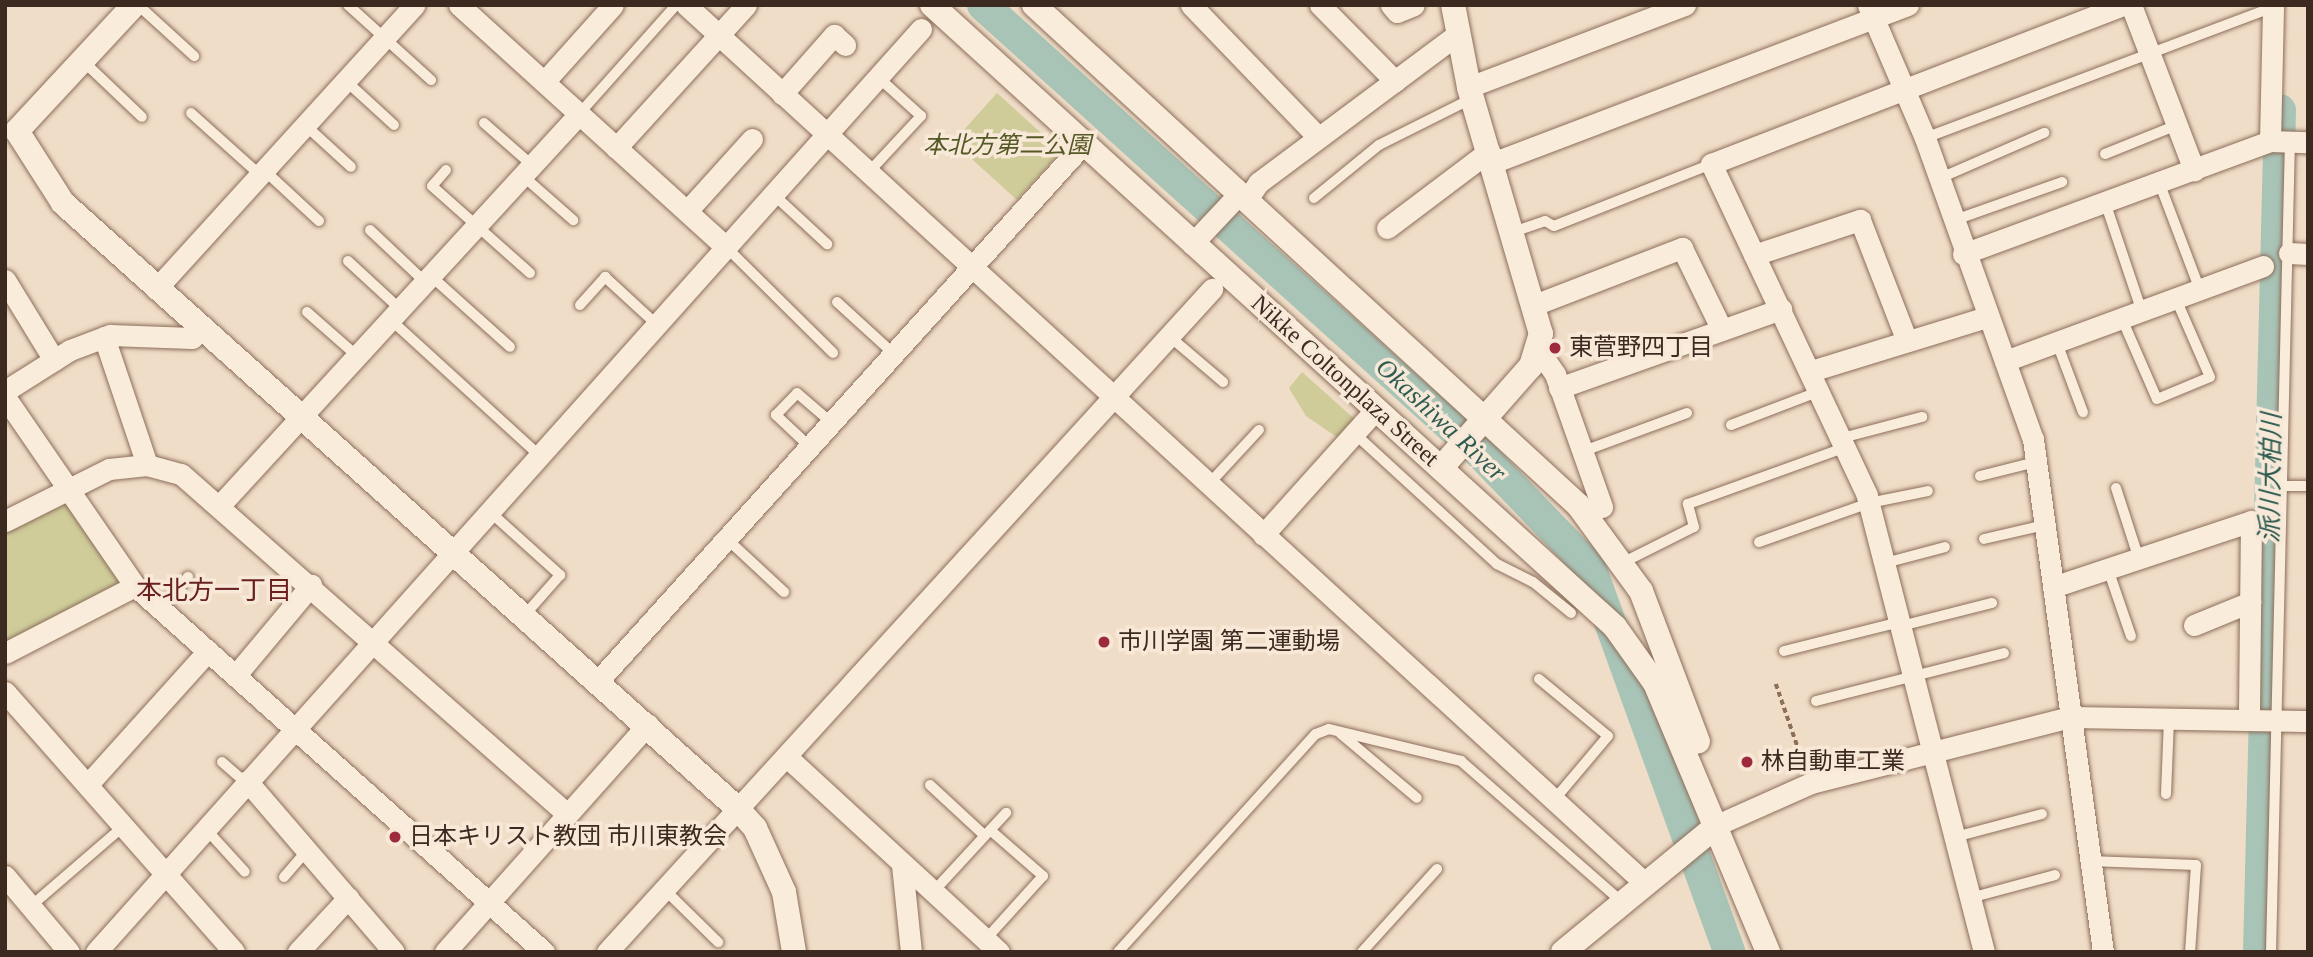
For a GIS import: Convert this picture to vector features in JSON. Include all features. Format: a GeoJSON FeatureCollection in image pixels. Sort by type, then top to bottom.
{"type":"FeatureCollection","features":[{"type":"Feature","properties":{"kind":"street"},"geometry":{"type":"LineString","coordinates":[[136,5],[11,134],[63,203],[200,330],[648,724],[737,808],[755,828],[784,892],[794,952]]}},
{"type":"Feature","properties":{"kind":"street"},"geometry":{"type":"LineString","coordinates":[[156,289],[414,5]]}},
{"type":"Feature","properties":{"kind":"street"},"geometry":{"type":"LineString","coordinates":[[459,5],[723,244]]}},
{"type":"Feature","properties":{"kind":"street"},"geometry":{"type":"LineString","coordinates":[[544,82],[614,5]]}},
{"type":"Feature","properties":{"kind":"street"},"geometry":{"type":"LineString","coordinates":[[686,5],[972,270],[1645,883]]}},
{"type":"Feature","properties":{"kind":"street"},"geometry":{"type":"LineString","coordinates":[[617,148],[746,5]]}},
{"type":"Feature","properties":{"kind":"street","name":"Nikke Coltonplaza Street"},"geometry":{"type":"LineString","coordinates":[[932,5],[1375,410],[1444,463],[1545,560],[1637,654],[1674,723],[1706,794]]}},
{"type":"Feature","properties":{"kind":"street","name":"Nikke Coltonplaza Street"},"geometry":{"type":"LineString","coordinates":[[1034,5],[1242,197],[1479,424],[1578,505],[1624,562],[1664,645],[1705,763],[1711,830],[1768,952]]}},
{"type":"Feature","properties":{"kind":"street"},"geometry":{"type":"LineString","coordinates":[[1191,5],[1318,137]]}},
{"type":"Feature","properties":{"kind":"street"},"geometry":{"type":"LineString","coordinates":[[1320,5],[1395,81]]}},
{"type":"Feature","properties":{"kind":"street"},"geometry":{"type":"LineString","coordinates":[[1391,5],[1398,12],[1414,5]]}},
{"type":"Feature","properties":{"kind":"street"},"geometry":{"type":"LineString","coordinates":[[1453,5],[1471,93],[1534,305],[1539,351],[1559,388],[1602,507]]}},
{"type":"Feature","properties":{"kind":"street"},"geometry":{"type":"LineString","coordinates":[[1471,93],[1685,5]]}},
{"type":"Feature","properties":{"kind":"street"},"geometry":{"type":"LineString","coordinates":[[1387,228],[1491,157],[1871,12],[1908,5]]}},
{"type":"Feature","properties":{"kind":"street"},"geometry":{"type":"LineString","coordinates":[[1984,952],[1869,503],[1811,370],[1711,164],[2124,5]]}},
{"type":"Feature","properties":{"kind":"street"},"geometry":{"type":"LineString","coordinates":[[2131,5],[2194,170]]}},
{"type":"Feature","properties":{"kind":"street"},"geometry":{"type":"LineString","coordinates":[[1964,254],[2159,182],[2290,141],[2273,6]]}},
{"type":"Feature","properties":{"kind":"street"},"geometry":{"type":"LineString","coordinates":[[1871,12],[1925,138],[1986,317],[2005,362],[2036,462],[2103,952]]}},
{"type":"Feature","properties":{"kind":"street"},"geometry":{"type":"LineString","coordinates":[[96,952],[723,244],[824,132],[879,78],[921,29]]}},
{"type":"Feature","properties":{"kind":"street"},"geometry":{"type":"LineString","coordinates":[[1192,244],[1258,183],[1458,33]]}},
{"type":"Feature","properties":{"kind":"street"},"geometry":{"type":"LineString","coordinates":[[782,94],[834,35],[845,45]]}},
{"type":"Feature","properties":{"kind":"street"},"geometry":{"type":"LineString","coordinates":[[221,504],[579,114]]}},
{"type":"Feature","properties":{"kind":"street"},"geometry":{"type":"LineString","coordinates":[[687,211],[752,139]]}},
{"type":"Feature","properties":{"kind":"street"},"geometry":{"type":"LineString","coordinates":[[598,681],[1083,144]]}},
{"type":"Feature","properties":{"kind":"street"},"geometry":{"type":"LineString","coordinates":[[1754,255],[1860,220],[1907,341]]}},
{"type":"Feature","properties":{"kind":"street"},"geometry":{"type":"LineString","coordinates":[[1534,305],[1682,248],[1722,330]]}},
{"type":"Feature","properties":{"kind":"street"},"geometry":{"type":"LineString","coordinates":[[2005,362],[2263,266]]}},
{"type":"Feature","properties":{"kind":"street"},"geometry":{"type":"LineString","coordinates":[[5,281],[54,360]]}},
{"type":"Feature","properties":{"kind":"street"},"geometry":{"type":"LineString","coordinates":[[607,952],[1212,289]]}},
{"type":"Feature","properties":{"kind":"street"},"geometry":{"type":"LineString","coordinates":[[1559,388],[1781,309]]}},
{"type":"Feature","properties":{"kind":"street"},"geometry":{"type":"LineString","coordinates":[[1811,370],[1986,317]]}},
{"type":"Feature","properties":{"kind":"street"},"geometry":{"type":"LineString","coordinates":[[5,391],[54,360],[104,337],[145,332],[192,338],[200,330]]}},
{"type":"Feature","properties":{"kind":"street"},"geometry":{"type":"LineString","coordinates":[[104,337],[147,465]]}},
{"type":"Feature","properties":{"kind":"street"},"geometry":{"type":"LineString","coordinates":[[1444,463],[1539,351]]}},
{"type":"Feature","properties":{"kind":"street"},"geometry":{"type":"LineString","coordinates":[[5,397],[135,586],[544,952]]}},
{"type":"Feature","properties":{"kind":"street"},"geometry":{"type":"LineString","coordinates":[[1263,535],[1375,410]]}},
{"type":"Feature","properties":{"kind":"street"},"geometry":{"type":"LineString","coordinates":[[5,521],[109,469],[147,465],[181,474],[221,504],[568,814]]}},
{"type":"Feature","properties":{"kind":"street"},"geometry":{"type":"LineString","coordinates":[[2053,587],[2251,521],[2250,720]]}},
{"type":"Feature","properties":{"kind":"street"},"geometry":{"type":"LineString","coordinates":[[235,676],[311,585]]}},
{"type":"Feature","properties":{"kind":"street"},"geometry":{"type":"LineString","coordinates":[[5,653],[135,586]]}},
{"type":"Feature","properties":{"kind":"street"},"geometry":{"type":"LineString","coordinates":[[2194,625],[2250,602]]}},
{"type":"Feature","properties":{"kind":"street"},"geometry":{"type":"LineString","coordinates":[[89,783],[208,651]]}},
{"type":"Feature","properties":{"kind":"street"},"geometry":{"type":"LineString","coordinates":[[5,692],[89,783],[234,952]]}},
{"type":"Feature","properties":{"kind":"street"},"geometry":{"type":"LineString","coordinates":[[1563,952],[1672,859],[1711,830],[1811,783],[2069,717],[2308,721]]}},
{"type":"Feature","properties":{"kind":"street"},"geometry":{"type":"LineString","coordinates":[[446,952],[648,724]]}},
{"type":"Feature","properties":{"kind":"street"},"geometry":{"type":"LineString","coordinates":[[787,757],[993,946]]}},
{"type":"Feature","properties":{"kind":"street"},"geometry":{"type":"LineString","coordinates":[[246,782],[394,952]]}},
{"type":"Feature","properties":{"kind":"street"},"geometry":{"type":"LineString","coordinates":[[902,865],[911,952]]}},
{"type":"Feature","properties":{"kind":"street"},"geometry":{"type":"LineString","coordinates":[[5,876],[69,952]]}},
{"type":"Feature","properties":{"kind":"street"},"geometry":{"type":"LineString","coordinates":[[298,952],[348,898]]}},
{"type":"Feature","properties":{"kind":"lane"},"geometry":{"type":"LineString","coordinates":[[136,5],[194,55]]}},
{"type":"Feature","properties":{"kind":"lane"},"geometry":{"type":"LineString","coordinates":[[348,5],[382,39],[431,80]]}},
{"type":"Feature","properties":{"kind":"lane"},"geometry":{"type":"LineString","coordinates":[[579,114],[676,5]]}},
{"type":"Feature","properties":{"kind":"lane"},"geometry":{"type":"LineString","coordinates":[[1925,138],[2273,6]]}},
{"type":"Feature","properties":{"kind":"lane"},"geometry":{"type":"LineString","coordinates":[[83,61],[142,117]]}},
{"type":"Feature","properties":{"kind":"lane"},"geometry":{"type":"LineString","coordinates":[[868,173],[921,116],[879,78]]}},
{"type":"Feature","properties":{"kind":"lane"},"geometry":{"type":"LineString","coordinates":[[346,80],[394,125]]}},
{"type":"Feature","properties":{"kind":"lane"},"geometry":{"type":"LineString","coordinates":[[1314,198],[1379,145],[1471,93]]}},
{"type":"Feature","properties":{"kind":"lane"},"geometry":{"type":"LineString","coordinates":[[191,113],[319,220]]}},
{"type":"Feature","properties":{"kind":"lane"},"geometry":{"type":"LineString","coordinates":[[484,123],[573,220]]}},
{"type":"Feature","properties":{"kind":"lane"},"geometry":{"type":"LineString","coordinates":[[305,125],[351,167]]}},
{"type":"Feature","properties":{"kind":"lane"},"geometry":{"type":"LineString","coordinates":[[2105,154],[2177,125]]}},
{"type":"Feature","properties":{"kind":"lane"},"geometry":{"type":"LineString","coordinates":[[1938,179],[2044,132]]}},
{"type":"Feature","properties":{"kind":"lane"},"geometry":{"type":"LineString","coordinates":[[2271,952],[2283,486],[2299,253],[2290,141]]}},
{"type":"Feature","properties":{"kind":"lane"},"geometry":{"type":"LineString","coordinates":[[1513,232],[1545,221],[1554,226],[1711,164]]}},
{"type":"Feature","properties":{"kind":"lane"},"geometry":{"type":"LineString","coordinates":[[446,170],[432,186],[530,273]]}},
{"type":"Feature","properties":{"kind":"lane"},"geometry":{"type":"LineString","coordinates":[[1952,221],[2062,182]]}},
{"type":"Feature","properties":{"kind":"lane"},"geometry":{"type":"LineString","coordinates":[[2159,182],[2200,290]]}},
{"type":"Feature","properties":{"kind":"lane"},"geometry":{"type":"LineString","coordinates":[[770,192],[827,244]]}},
{"type":"Feature","properties":{"kind":"lane"},"geometry":{"type":"LineString","coordinates":[[2105,202],[2132,316],[2157,400],[2210,377],[2175,299]]}},
{"type":"Feature","properties":{"kind":"lane"},"geometry":{"type":"LineString","coordinates":[[370,230],[510,347]]}},
{"type":"Feature","properties":{"kind":"lane"},"geometry":{"type":"LineString","coordinates":[[723,244],[833,354]]}},
{"type":"Feature","properties":{"kind":"lane"},"geometry":{"type":"LineString","coordinates":[[348,261],[395,314],[538,454]]}},
{"type":"Feature","properties":{"kind":"lane"},"geometry":{"type":"LineString","coordinates":[[579,305],[605,277],[654,322]]}},
{"type":"Feature","properties":{"kind":"lane"},"geometry":{"type":"LineString","coordinates":[[837,302],[894,355]]}},
{"type":"Feature","properties":{"kind":"lane"},"geometry":{"type":"LineString","coordinates":[[307,312],[357,356]]}},
{"type":"Feature","properties":{"kind":"lane"},"geometry":{"type":"LineString","coordinates":[[1169,336],[1223,382]]}},
{"type":"Feature","properties":{"kind":"lane"},"geometry":{"type":"LineString","coordinates":[[2057,342],[2083,412]]}},
{"type":"Feature","properties":{"kind":"lane"},"geometry":{"type":"LineString","coordinates":[[1731,425],[1820,391]]}},
{"type":"Feature","properties":{"kind":"lane"},"geometry":{"type":"LineString","coordinates":[[810,447],[776,415],[797,393],[832,423]]}},
{"type":"Feature","properties":{"kind":"lane"},"geometry":{"type":"LineString","coordinates":[[1581,452],[1687,413]]}},
{"type":"Feature","properties":{"kind":"lane"},"geometry":{"type":"LineString","coordinates":[[1624,562],[1694,527],[1688,504],[1844,443],[1922,417]]}},
{"type":"Feature","properties":{"kind":"lane"},"geometry":{"type":"LineString","coordinates":[[1208,485],[1259,430]]}},
{"type":"Feature","properties":{"kind":"lane"},"geometry":{"type":"LineString","coordinates":[[1354,433],[1497,564],[1534,582],[1571,613]]}},
{"type":"Feature","properties":{"kind":"lane"},"geometry":{"type":"LineString","coordinates":[[1980,476],[2036,462]]}},
{"type":"Feature","properties":{"kind":"lane"},"geometry":{"type":"LineString","coordinates":[[2283,486],[2308,486]]}},
{"type":"Feature","properties":{"kind":"lane"},"geometry":{"type":"LineString","coordinates":[[2116,488],[2139,559]]}},
{"type":"Feature","properties":{"kind":"lane"},"geometry":{"type":"LineString","coordinates":[[1759,542],[1869,503],[1928,491]]}},
{"type":"Feature","properties":{"kind":"lane"},"geometry":{"type":"LineString","coordinates":[[488,510],[560,575],[524,616]]}},
{"type":"Feature","properties":{"kind":"lane"},"geometry":{"type":"LineString","coordinates":[[1984,539],[2045,525]]}},
{"type":"Feature","properties":{"kind":"lane"},"geometry":{"type":"LineString","coordinates":[[727,539],[784,592]]}},
{"type":"Feature","properties":{"kind":"lane"},"geometry":{"type":"LineString","coordinates":[[1885,563],[1945,547]]}},
{"type":"Feature","properties":{"kind":"lane"},"geometry":{"type":"LineString","coordinates":[[2108,569],[2131,636]]}},
{"type":"Feature","properties":{"kind":"lane"},"geometry":{"type":"LineString","coordinates":[[161,609],[188,577]]}},
{"type":"Feature","properties":{"kind":"lane"},"geometry":{"type":"LineString","coordinates":[[1784,650],[1992,603]]}},
{"type":"Feature","properties":{"kind":"lane"},"geometry":{"type":"LineString","coordinates":[[1816,701],[2004,653]]}},
{"type":"Feature","properties":{"kind":"lane"},"geometry":{"type":"LineString","coordinates":[[1539,679],[1608,736],[1554,800]]}},
{"type":"Feature","properties":{"kind":"lane"},"geometry":{"type":"LineString","coordinates":[[2166,794],[2169,719]]}},
{"type":"Feature","properties":{"kind":"lane"},"geometry":{"type":"LineString","coordinates":[[1339,732],[1417,798]]}},
{"type":"Feature","properties":{"kind":"lane"},"geometry":{"type":"LineString","coordinates":[[1118,952],[1316,733],[1339,732],[1461,761],[1622,902]]}},
{"type":"Feature","properties":{"kind":"lane"},"geometry":{"type":"LineString","coordinates":[[222,762],[246,782]]}},
{"type":"Feature","properties":{"kind":"lane"},"geometry":{"type":"LineString","coordinates":[[930,785],[1043,876],[993,946]]}},
{"type":"Feature","properties":{"kind":"lane"},"geometry":{"type":"LineString","coordinates":[[933,892],[1006,813]]}},
{"type":"Feature","properties":{"kind":"lane"},"geometry":{"type":"LineString","coordinates":[[1955,837],[2042,814]]}},
{"type":"Feature","properties":{"kind":"lane"},"geometry":{"type":"LineString","coordinates":[[31,906],[125,825]]}},
{"type":"Feature","properties":{"kind":"lane"},"geometry":{"type":"LineString","coordinates":[[205,828],[245,872]]}},
{"type":"Feature","properties":{"kind":"lane"},"geometry":{"type":"LineString","coordinates":[[284,877],[307,851]]}},
{"type":"Feature","properties":{"kind":"lane"},"geometry":{"type":"LineString","coordinates":[[2090,861],[2196,865],[2190,952]]}},
{"type":"Feature","properties":{"kind":"lane"},"geometry":{"type":"LineString","coordinates":[[1363,952],[1437,869]]}},
{"type":"Feature","properties":{"kind":"lane"},"geometry":{"type":"LineString","coordinates":[[1970,898],[2055,875]]}},
{"type":"Feature","properties":{"kind":"lane"},"geometry":{"type":"LineString","coordinates":[[664,889],[718,942]]}},
{"type":"Feature","properties":{"kind":"path"},"geometry":{"type":"LineString","coordinates":[[1776,684],[1811,783]]}},
{"type":"Feature","properties":{"kind":"green space","name":"本北方第二公園"},"geometry":{"type":"Polygon","coordinates":[[[997,93],[1061,151],[1017,200],[953,142],[997,93]]]}},
{"type":"Feature","properties":{"kind":"green space"},"geometry":{"type":"Polygon","coordinates":[[[1302,372],[1357,421],[1341,440],[1306,416],[1289,388],[1302,372]]]}},
{"type":"Feature","properties":{"kind":"green space"},"geometry":{"type":"Polygon","coordinates":[[[58,503],[71,506],[118,577],[116,588],[5,648],[5,528],[58,503]]]}},
{"type":"Feature","properties":{"kind":"waterway","name":"Okashiwa River"},"geometry":{"type":"LineString","coordinates":[[983,5],[1479,452],[1590,567],[1729,952]]}},
{"type":"Feature","properties":{"kind":"waterway","name":"派川大柏川"},"geometry":{"type":"LineString","coordinates":[[2259,952],[2280,110]]}},
{"type":"Feature","properties":{"kind":"place","name":"東菅野四丁目"},"geometry":{"type":"Point","coordinates":[1555,348]}},
{"type":"Feature","properties":{"kind":"place","name":"市川学園 第二運動場"},"geometry":{"type":"Point","coordinates":[1104,642]}},
{"type":"Feature","properties":{"kind":"place","name":"林自動車工業"},"geometry":{"type":"Point","coordinates":[1747,762]}},
{"type":"Feature","properties":{"kind":"place","name":"日本キリスト教団 市川東教会"},"geometry":{"type":"Point","coordinates":[395,837]}},
{"type":"Feature","properties":{"kind":"district","name":"本北方一丁目"},"geometry":{"type":"Point","coordinates":[214,591]}}]}
